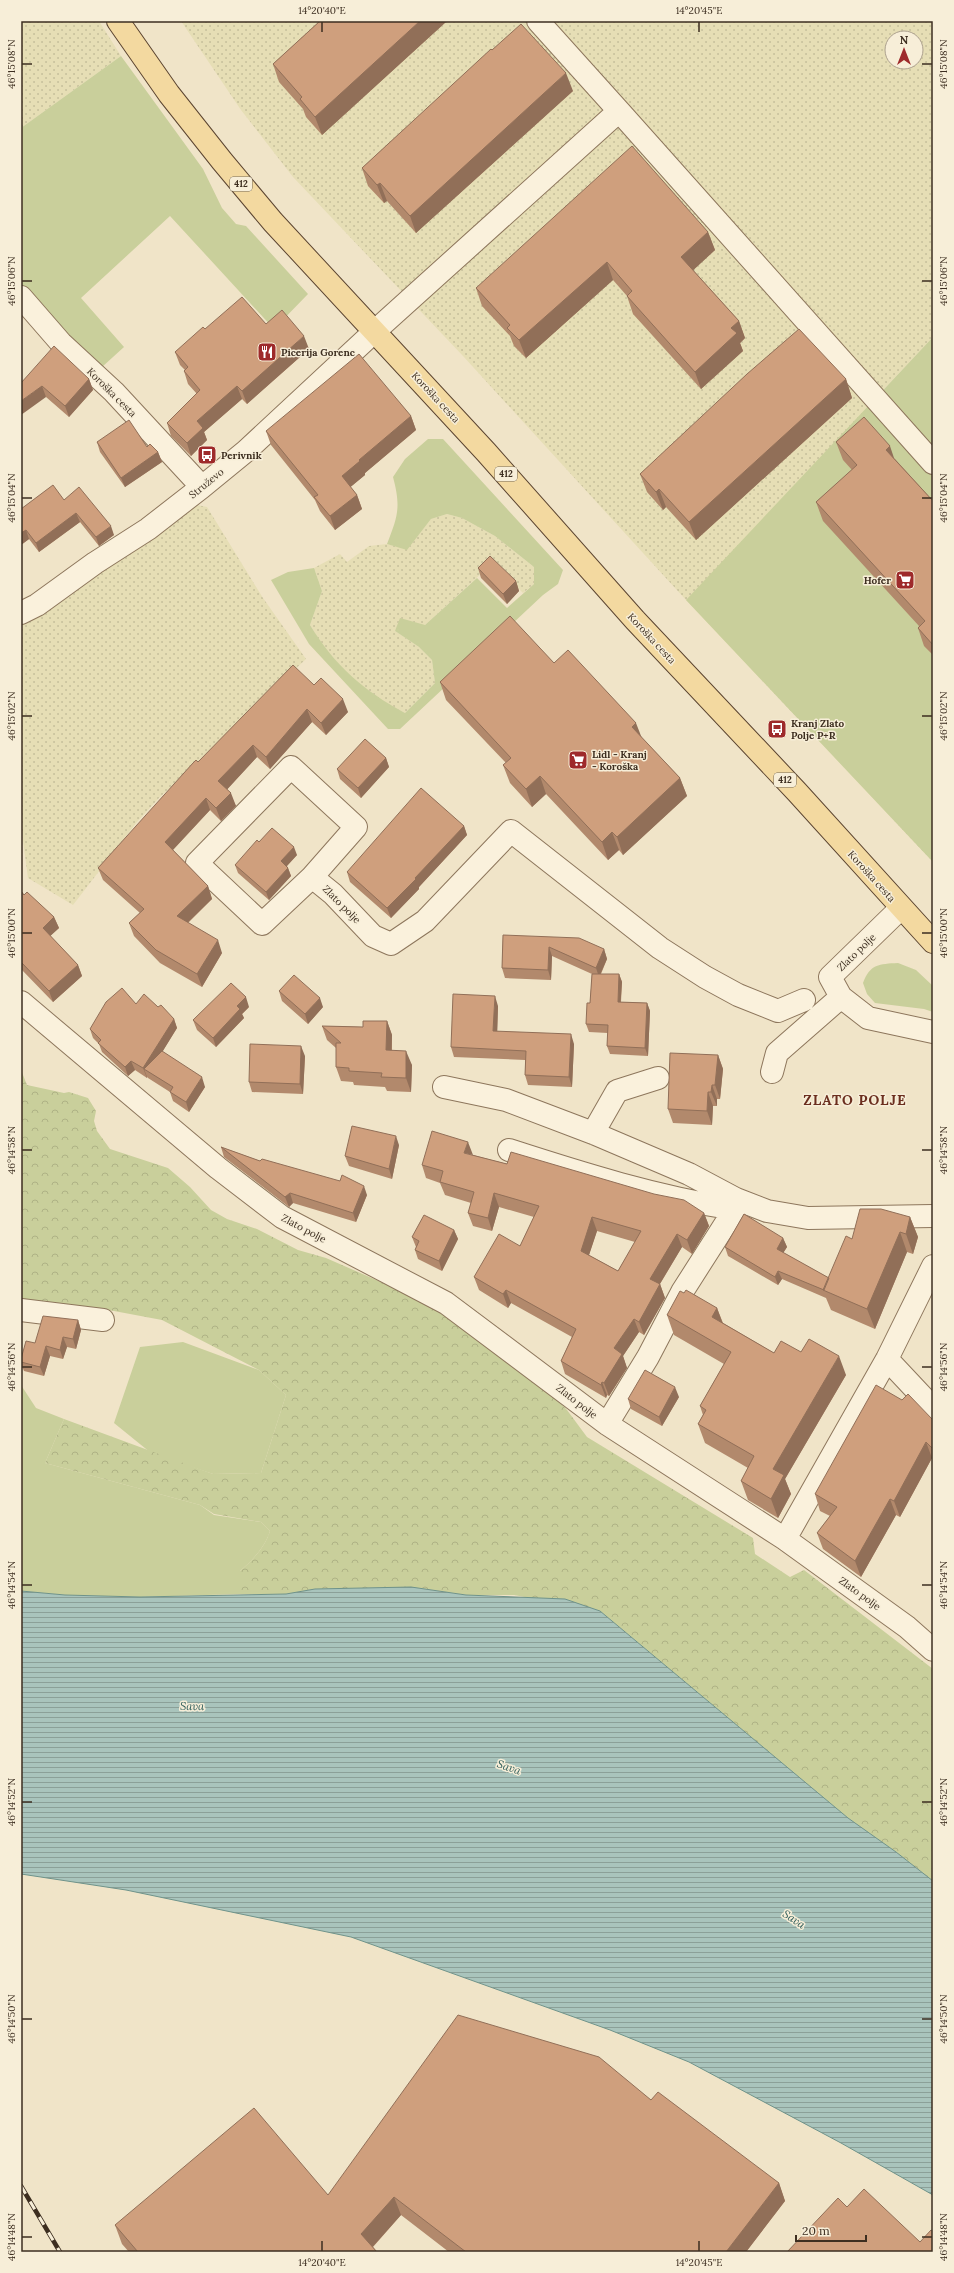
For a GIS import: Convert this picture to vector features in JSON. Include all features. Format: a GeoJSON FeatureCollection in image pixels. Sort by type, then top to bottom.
{"type":"FeatureCollection","features":[{"type":"Feature","properties":{"kind":"main road","name":"412"},"geometry":{"type":"LineString","coordinates":[[118,21],[169,94],[222,161],[273,222],[375,331]]}},
{"type":"Feature","properties":{"kind":"main road","name":"Koroška cesta"},"geometry":{"type":"LineString","coordinates":[[375,331],[502,469],[635,620],[797,792],[933,942]]}},
{"type":"Feature","properties":{"kind":"street"},"geometry":{"type":"LineString","coordinates":[[538,21],[933,463]]}},
{"type":"Feature","properties":{"kind":"street","name":"Struževo"},"geometry":{"type":"LineString","coordinates":[[21,613],[37,605],[95,563],[148,529],[246,451],[375,331],[619,111]]}},
{"type":"Feature","properties":{"kind":"street","name":"Koroška cesta"},"geometry":{"type":"LineString","coordinates":[[21,298],[62,343],[114,392],[202,487]]}},
{"type":"Feature","properties":{"kind":"street"},"geometry":{"type":"LineString","coordinates":[[291,767],[356,827],[312,876],[262,924],[197,863],[291,767]]}},
{"type":"Feature","properties":{"kind":"street","name":"Zlato polje"},"geometry":{"type":"LineString","coordinates":[[312,876],[333,894],[373,936],[391,944],[425,921],[511,831],[660,948],[705,977],[738,995],[778,1011],[804,1000]]}},
{"type":"Feature","properties":{"kind":"street","name":"Zlato polje"},"geometry":{"type":"LineString","coordinates":[[901,908],[830,977],[841,997],[868,1018],[933,1032]]}},
{"type":"Feature","properties":{"kind":"street"},"geometry":{"type":"LineString","coordinates":[[772,1072],[777,1053],[841,997]]}},
{"type":"Feature","properties":{"kind":"street","name":"Zlato polje"},"geometry":{"type":"LineString","coordinates":[[21,1002],[218,1168],[282,1217],[446,1303],[608,1424],[786,1539],[907,1627],[933,1650]]}},
{"type":"Feature","properties":{"kind":"street"},"geometry":{"type":"LineString","coordinates":[[593,1133],[617,1091],[658,1078]]}},
{"type":"Feature","properties":{"kind":"street"},"geometry":{"type":"LineString","coordinates":[[444,1087],[506,1100],[593,1133],[689,1174],[735,1204]]}},
{"type":"Feature","properties":{"kind":"street"},"geometry":{"type":"LineString","coordinates":[[509,1150],[606,1182],[697,1204],[735,1204],[808,1218],[933,1216]]}},
{"type":"Feature","properties":{"kind":"street","name":"Zlato polje"},"geometry":{"type":"LineString","coordinates":[[608,1424],[648,1357],[682,1292],[735,1204]]}},
{"type":"Feature","properties":{"kind":"street"},"geometry":{"type":"LineString","coordinates":[[786,1539],[887,1359],[933,1266]]}},
{"type":"Feature","properties":{"kind":"street"},"geometry":{"type":"LineString","coordinates":[[21,1310],[103,1320]]}},
{"type":"Feature","properties":{"kind":"street"},"geometry":{"type":"LineString","coordinates":[[887,1359],[933,1408]]}},
{"type":"Feature","properties":{"kind":"shaded area"},"geometry":{"type":"Polygon","coordinates":[[[21,21],[99,21],[121,56],[21,128],[21,21]]]}},
{"type":"Feature","properties":{"kind":"shaded area"},"geometry":{"type":"Polygon","coordinates":[[[181,21],[933,21],[933,337],[881,392],[933,450],[933,862],[686,600],[463,356],[293,177],[241,110],[181,21]]]}},
{"type":"Feature","properties":{"kind":"shaded area"},"geometry":{"type":"Polygon","coordinates":[[[197,505],[207,507],[263,598],[306,659],[159,798],[137,822],[73,905],[28,878],[21,826],[21,623],[197,505]]]}},
{"type":"Feature","properties":{"kind":"shaded area"},"geometry":{"type":"Polygon","coordinates":[[[447,514],[462,518],[495,536],[534,567],[534,584],[523,593],[493,563],[425,625],[395,631],[419,647],[432,660],[435,683],[405,713],[378,699],[350,676],[324,648],[310,625],[322,591],[314,568],[340,554],[347,562],[369,546],[387,544],[407,549],[431,519],[447,514]]]}},
{"type":"Feature","properties":{"kind":"green space"},"geometry":{"type":"Polygon","coordinates":[[[121,56],[203,169],[222,208],[236,224],[246,226],[308,294],[274,329],[170,216],[81,298],[124,347],[102,367],[94,362],[21,287],[21,128],[121,56]]]}},
{"type":"Feature","properties":{"kind":"green space"},"geometry":{"type":"Polygon","coordinates":[[[933,337],[933,446],[931,448],[933,450],[933,862],[686,600],[933,337]]]}},
{"type":"Feature","properties":{"kind":"green space"},"geometry":{"type":"Polygon","coordinates":[[[428,439],[443,439],[563,570],[558,584],[543,595],[400,729],[388,729],[309,644],[271,580],[288,572],[314,568],[322,591],[310,625],[329,653],[351,676],[376,696],[405,713],[435,683],[432,660],[419,647],[395,631],[400,618],[425,625],[477,578],[507,608],[534,584],[534,567],[495,536],[462,518],[447,514],[431,519],[407,550],[387,544],[394,526],[398,504],[393,477],[405,459],[428,439]]]}},
{"type":"Feature","properties":{"kind":"green space"},"geometry":{"type":"Polygon","coordinates":[[[898,963],[916,970],[933,986],[933,1012],[924,1009],[875,1003],[867,994],[863,983],[872,969],[880,965],[898,963]]]}},
{"type":"Feature","properties":{"kind":"green space"},"geometry":{"type":"Polygon","coordinates":[[[21,1070],[27,1085],[64,1093],[69,1092],[88,1098],[96,1111],[94,1121],[97,1131],[110,1149],[168,1168],[190,1187],[211,1210],[227,1219],[257,1229],[298,1250],[326,1258],[406,1293],[442,1311],[532,1373],[567,1410],[587,1437],[753,1538],[755,1554],[790,1577],[804,1570],[933,1669],[933,1881],[896,1852],[848,1818],[600,1611],[514,1595],[466,1595],[411,1587],[315,1589],[286,1594],[240,1594],[240,1571],[258,1553],[270,1531],[261,1522],[214,1514],[200,1505],[45,1463],[64,1419],[213,1474],[261,1473],[286,1395],[259,1370],[162,1320],[98,1308],[21,1301],[21,1070]]]}},
{"type":"Feature","properties":{"kind":"green space"},"geometry":{"type":"Polygon","coordinates":[[[183,1342],[259,1370],[286,1395],[261,1473],[213,1474],[151,1453],[114,1423],[140,1347],[183,1342]]]}},
{"type":"Feature","properties":{"kind":"green space"},"geometry":{"type":"Polygon","coordinates":[[[21,1385],[36,1408],[64,1419],[45,1463],[200,1505],[214,1515],[261,1522],[270,1531],[258,1553],[240,1571],[240,1594],[140,1597],[65,1595],[21,1591],[21,1385]]]}},
{"type":"Feature","properties":{"kind":"water","name":"Sava"},"geometry":{"type":"Polygon","coordinates":[[[411,1587],[466,1595],[565,1599],[600,1611],[848,1818],[896,1852],[933,1881],[933,2195],[841,2143],[689,2062],[610,2030],[351,1937],[126,1890],[21,1874],[21,1591],[65,1595],[140,1597],[286,1594],[315,1589],[411,1587]]]}},
{"type":"Feature","properties":{"kind":"building"},"geometry":{"type":"Polygon","coordinates":[[[320,21],[420,21],[315,117],[300,99],[302,97],[273,64],[320,21]]]}},
{"type":"Feature","properties":{"kind":"building"},"geometry":{"type":"Polygon","coordinates":[[[521,24],[566,73],[410,216],[380,183],[377,185],[362,168],[491,49],[492,50],[521,24]]]}},
{"type":"Feature","properties":{"kind":"building"},"geometry":{"type":"Polygon","coordinates":[[[632,146],[708,232],[681,257],[739,321],[731,328],[737,333],[695,372],[627,296],[632,291],[607,262],[519,340],[507,328],[510,325],[476,288],[632,146]]]}},
{"type":"Feature","properties":{"kind":"building"},"geometry":{"type":"Polygon","coordinates":[[[242,297],[266,324],[282,310],[304,336],[242,391],[237,386],[197,421],[203,428],[187,443],[167,423],[200,390],[184,371],[188,367],[175,352],[203,327],[205,329],[242,297]]]}},
{"type":"Feature","properties":{"kind":"building"},"geometry":{"type":"Polygon","coordinates":[[[799,329],[846,379],[689,522],[659,489],[656,492],[640,474],[747,374],[799,329]]]}},
{"type":"Feature","properties":{"kind":"building"},"geometry":{"type":"Polygon","coordinates":[[[54,346],[89,379],[65,406],[42,386],[21,401],[21,383],[54,346]]]}},
{"type":"Feature","properties":{"kind":"building"},"geometry":{"type":"Polygon","coordinates":[[[359,354],[411,416],[342,476],[357,495],[330,516],[314,497],[318,495],[266,431],[359,354]]]}},
{"type":"Feature","properties":{"kind":"building","name":"Hofer"},"geometry":{"type":"Polygon","coordinates":[[[864,417],[890,446],[886,450],[933,501],[933,645],[918,628],[925,621],[816,502],[857,465],[836,442],[864,417]]]}},
{"type":"Feature","properties":{"kind":"building"},"geometry":{"type":"Polygon","coordinates":[[[129,420],[147,447],[150,444],[158,452],[121,478],[97,442],[129,420]]]}},
{"type":"Feature","properties":{"kind":"building"},"geometry":{"type":"Polygon","coordinates":[[[53,485],[64,500],[79,487],[111,526],[96,537],[76,513],[36,543],[26,530],[21,533],[21,509],[53,485]]]}},
{"type":"Feature","properties":{"kind":"building"},"geometry":{"type":"Polygon","coordinates":[[[490,556],[516,581],[503,594],[478,568],[490,556]]]}},
{"type":"Feature","properties":{"kind":"building","name":"Lidl - Kranj - Koroška"},"geometry":{"type":"Polygon","coordinates":[[[510,616],[554,663],[568,650],[636,723],[632,727],[680,778],[617,837],[612,832],[602,842],[540,776],[526,789],[503,765],[511,758],[440,682],[510,616]]]}},
{"type":"Feature","properties":{"kind":"building"},"geometry":{"type":"Polygon","coordinates":[[[293,665],[314,685],[321,678],[343,699],[321,723],[307,709],[266,757],[253,745],[218,781],[231,793],[216,808],[206,798],[165,842],[208,886],[177,916],[218,940],[197,974],[156,950],[129,923],[144,909],[98,868],[193,763],[196,760],[198,762],[293,665]]]}},
{"type":"Feature","properties":{"kind":"building"},"geometry":{"type":"Polygon","coordinates":[[[365,739],[386,758],[358,788],[337,769],[365,739]]]}},
{"type":"Feature","properties":{"kind":"building"},"geometry":{"type":"Polygon","coordinates":[[[421,788],[464,826],[415,878],[416,879],[387,908],[347,872],[421,788]]]}},
{"type":"Feature","properties":{"kind":"building"},"geometry":{"type":"Polygon","coordinates":[[[272,828],[294,847],[281,861],[288,868],[266,892],[235,865],[257,840],[259,842],[272,828]]]}},
{"type":"Feature","properties":{"kind":"building"},"geometry":{"type":"Polygon","coordinates":[[[21,891],[24,895],[27,892],[54,917],[43,928],[78,965],[49,991],[21,962],[21,891]]]}},
{"type":"Feature","properties":{"kind":"building"},"geometry":{"type":"Polygon","coordinates":[[[503,935],[579,938],[604,949],[596,968],[549,947],[548,970],[502,968],[503,935]]]}},
{"type":"Feature","properties":{"kind":"building"},"geometry":{"type":"Polygon","coordinates":[[[592,974],[619,974],[618,1002],[647,1003],[645,1048],[607,1046],[608,1025],[586,1024],[587,1003],[590,1003],[592,974]]]}},
{"type":"Feature","properties":{"kind":"building"},"geometry":{"type":"Polygon","coordinates":[[[294,975],[320,998],[305,1014],[279,991],[294,975]]]}},
{"type":"Feature","properties":{"kind":"building"},"geometry":{"type":"Polygon","coordinates":[[[231,983],[246,997],[237,1006],[240,1009],[213,1038],[193,1020],[231,983]]]}},
{"type":"Feature","properties":{"kind":"building"},"geometry":{"type":"Polygon","coordinates":[[[122,988],[136,1004],[144,994],[158,1007],[161,1005],[174,1019],[143,1068],[131,1061],[125,1067],[98,1043],[101,1040],[90,1029],[106,1002],[122,988]]]}},
{"type":"Feature","properties":{"kind":"building"},"geometry":{"type":"Polygon","coordinates":[[[453,994],[495,996],[493,1031],[571,1034],[569,1077],[525,1075],[526,1051],[451,1047],[453,994]]]}},
{"type":"Feature","properties":{"kind":"building"},"geometry":{"type":"Polygon","coordinates":[[[363,1021],[387,1021],[386,1050],[406,1051],[406,1078],[381,1077],[382,1073],[349,1071],[349,1068],[336,1067],[336,1043],[341,1043],[322,1026],[363,1027],[363,1021]]]}},
{"type":"Feature","properties":{"kind":"building"},"geometry":{"type":"Polygon","coordinates":[[[250,1044],[301,1046],[300,1084],[249,1082],[250,1044]]]}},
{"type":"Feature","properties":{"kind":"building"},"geometry":{"type":"Polygon","coordinates":[[[162,1051],[202,1077],[186,1102],[170,1092],[173,1087],[144,1069],[162,1051]]]}},
{"type":"Feature","properties":{"kind":"building"},"geometry":{"type":"Polygon","coordinates":[[[670,1053],[718,1055],[715,1085],[712,1085],[711,1092],[708,1092],[707,1111],[668,1109],[670,1053]]]}},
{"type":"Feature","properties":{"kind":"building"},"geometry":{"type":"Polygon","coordinates":[[[352,1126],[396,1136],[389,1169],[345,1156],[352,1126]]]}},
{"type":"Feature","properties":{"kind":"building"},"geometry":{"type":"Polygon","coordinates":[[[432,1131],[468,1142],[464,1153],[507,1164],[511,1152],[654,1194],[684,1200],[704,1213],[687,1240],[677,1234],[650,1279],[660,1284],[639,1322],[634,1319],[614,1348],[622,1354],[604,1383],[602,1382],[601,1385],[561,1361],[576,1329],[506,1290],[503,1294],[474,1277],[499,1234],[520,1246],[539,1206],[494,1193],[488,1218],[468,1213],[474,1192],[440,1182],[443,1171],[422,1165],[432,1131]],[[592,1217],[581,1251],[618,1271],[641,1231],[592,1217]]]}},
{"type":"Feature","properties":{"kind":"building"},"geometry":{"type":"Polygon","coordinates":[[[221,1147],[260,1161],[262,1159],[340,1181],[342,1175],[364,1186],[353,1213],[290,1193],[285,1197],[221,1147]]]}},
{"type":"Feature","properties":{"kind":"building"},"geometry":{"type":"Polygon","coordinates":[[[860,1209],[881,1209],[910,1217],[906,1234],[900,1232],[867,1309],[823,1290],[846,1236],[852,1239],[860,1209]]]}},
{"type":"Feature","properties":{"kind":"building"},"geometry":{"type":"Polygon","coordinates":[[[744,1214],[783,1238],[777,1249],[829,1278],[824,1290],[778,1271],[775,1277],[725,1247],[744,1214]]]}},
{"type":"Feature","properties":{"kind":"building"},"geometry":{"type":"Polygon","coordinates":[[[424,1215],[454,1230],[439,1261],[415,1250],[419,1241],[412,1237],[424,1215]]]}},
{"type":"Feature","properties":{"kind":"building"},"geometry":{"type":"Polygon","coordinates":[[[686,1290],[717,1308],[712,1317],[774,1353],[781,1341],[801,1352],[809,1339],[839,1356],[773,1469],[784,1475],[771,1499],[741,1481],[754,1456],[698,1424],[706,1410],[700,1406],[731,1352],[667,1315],[680,1291],[684,1293],[686,1290]]]}},
{"type":"Feature","properties":{"kind":"building"},"geometry":{"type":"Polygon","coordinates":[[[43,1316],[78,1320],[73,1339],[63,1337],[60,1350],[46,1346],[40,1367],[21,1362],[21,1359],[26,1341],[35,1343],[43,1316]]]}},
{"type":"Feature","properties":{"kind":"building"},"geometry":{"type":"Polygon","coordinates":[[[645,1370],[675,1387],[659,1417],[628,1399],[645,1370]]]}},
{"type":"Feature","properties":{"kind":"building"},"geometry":{"type":"Polygon","coordinates":[[[876,1385],[902,1400],[908,1394],[933,1420],[933,1449],[926,1442],[894,1501],[890,1499],[855,1561],[817,1533],[837,1507],[815,1494],[876,1385]]]}},
{"type":"Feature","properties":{"kind":"building"},"geometry":{"type":"Polygon","coordinates":[[[458,2015],[599,2057],[651,2100],[658,2092],[779,2183],[726,2252],[466,2252],[394,2197],[361,2234],[377,2252],[138,2252],[115,2225],[254,2108],[328,2195],[458,2015]]]}},
{"type":"Feature","properties":{"kind":"building"},"geometry":{"type":"Polygon","coordinates":[[[864,2189],[920,2242],[931,2230],[933,2231],[933,2252],[787,2252],[838,2198],[847,2207],[864,2189]]]}},
{"type":"Feature","properties":{"kind":"railway"},"geometry":{"type":"LineString","coordinates":[[21,2186],[60,2252]]}},
{"type":"Feature","properties":{"kind":"place","name":"Picerija Gorenc"},"geometry":{"type":"Point","coordinates":[267,352]}},
{"type":"Feature","properties":{"kind":"place","name":"Perivnik"},"geometry":{"type":"Point","coordinates":[207,455]}},
{"type":"Feature","properties":{"kind":"place","name":"Hofer"},"geometry":{"type":"Point","coordinates":[905,580]}},
{"type":"Feature","properties":{"kind":"place","name":"Kranj Zlato Polje P+R"},"geometry":{"type":"Point","coordinates":[777,729]}},
{"type":"Feature","properties":{"kind":"place","name":"Lidl - Kranj - Koroška"},"geometry":{"type":"Point","coordinates":[578,760]}},
{"type":"Feature","properties":{"kind":"district","name":"ZLATO POLJE"},"geometry":{"type":"Point","coordinates":[855,1100]}}]}
